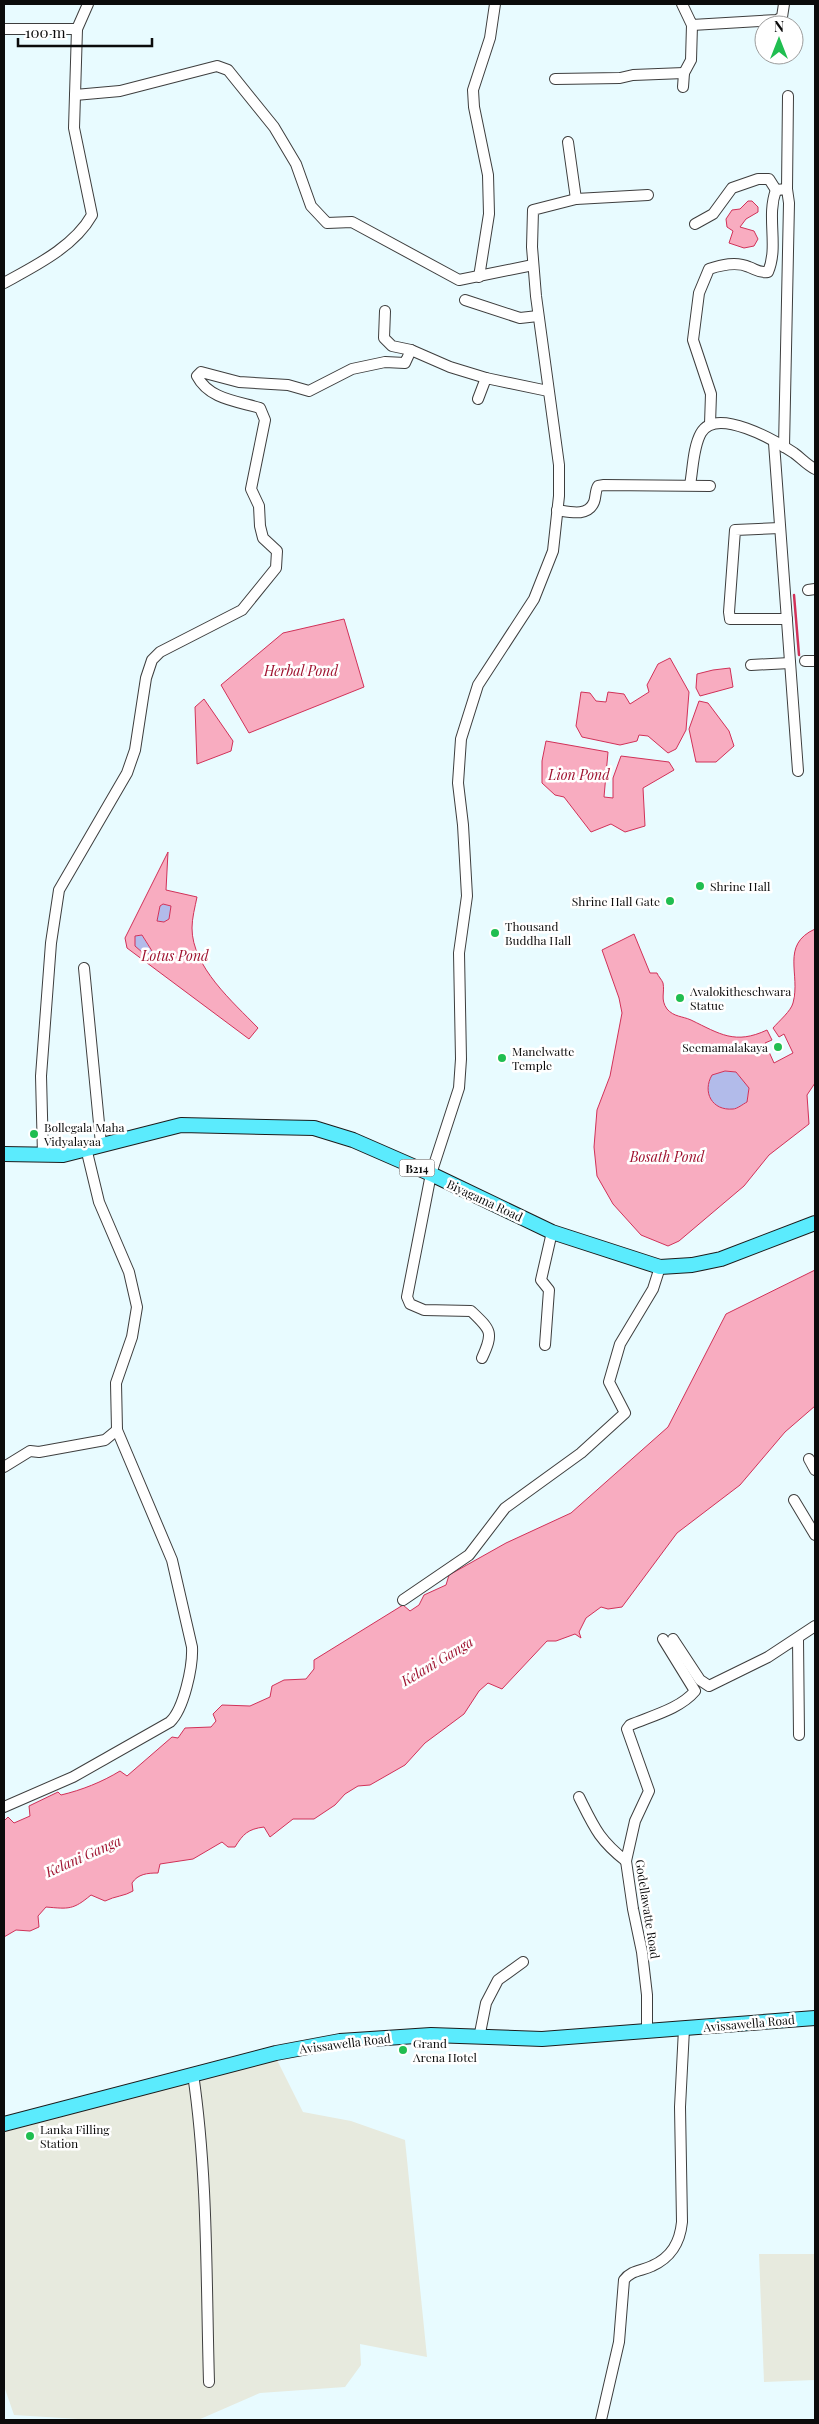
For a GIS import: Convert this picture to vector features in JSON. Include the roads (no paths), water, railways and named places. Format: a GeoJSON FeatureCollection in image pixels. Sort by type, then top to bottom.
{"type":"FeatureCollection","features":[{"type":"Feature","properties":{"kind":"main road","name":"Biyagama Road"},"geometry":{"type":"LineString","coordinates":[[4,1154],[63,1155],[181,1125],[302,1127],[331,1132],[431,1174],[552,1232],[660,1267],[692,1265],[721,1259],[815,1223]]}},
{"type":"Feature","properties":{"kind":"main road","name":"Avissawella Road"},"geometry":{"type":"LineString","coordinates":[[4,2124],[276,2053],[340,2041],[432,2035],[542,2039],[815,2018]]}},
{"type":"Feature","properties":{"kind":"street"},"geometry":{"type":"LineString","coordinates":[[4,283],[78,236],[92,216],[75,139],[77,28],[88,4]]}},
{"type":"Feature","properties":{"kind":"street"},"geometry":{"type":"LineString","coordinates":[[479,278],[490,214],[488,175],[474,107],[473,90],[490,38],[495,4]]}},
{"type":"Feature","properties":{"kind":"street"},"geometry":{"type":"LineString","coordinates":[[682,4],[692,25],[690,60],[684,73],[683,87]]}},
{"type":"Feature","properties":{"kind":"street"},"geometry":{"type":"LineString","coordinates":[[692,25],[777,20],[782,17],[784,4]]}},
{"type":"Feature","properties":{"kind":"street"},"geometry":{"type":"LineString","coordinates":[[4,29],[77,28]]}},
{"type":"Feature","properties":{"kind":"street"},"geometry":{"type":"LineString","coordinates":[[75,95],[120,91],[217,66],[228,70],[274,128],[296,164],[311,206],[327,223],[352,222],[459,280],[479,278],[533,265]]}},
{"type":"Feature","properties":{"kind":"street"},"geometry":{"type":"LineString","coordinates":[[555,79],[620,78],[633,75],[684,73]]}},
{"type":"Feature","properties":{"kind":"street"},"geometry":{"type":"LineString","coordinates":[[788,96],[787,189],[789,203],[779,445],[780,528],[798,771]]}},
{"type":"Feature","properties":{"kind":"street"},"geometry":{"type":"LineString","coordinates":[[568,142],[576,199]]}},
{"type":"Feature","properties":{"kind":"street"},"geometry":{"type":"LineString","coordinates":[[695,224],[713,214],[732,188],[758,179],[768,179],[776,190]]}},
{"type":"Feature","properties":{"kind":"street"},"geometry":{"type":"LineString","coordinates":[[776,190],[787,189]]}},
{"type":"Feature","properties":{"kind":"street"},"geometry":{"type":"LineString","coordinates":[[710,424],[711,394],[693,340],[699,293],[709,269],[727,264],[748,266],[759,273],[768,272],[773,260],[771,203],[776,190]]}},
{"type":"Feature","properties":{"kind":"street"},"geometry":{"type":"LineString","coordinates":[[482,1358],[490,1339],[488,1328],[471,1311],[424,1310],[410,1304],[407,1297],[431,1174],[459,1088],[459,953],[467,896],[463,825],[458,783],[461,739],[478,686],[534,599],[553,550],[559,465],[538,316],[533,265],[533,210],[576,199],[648,195]]}},
{"type":"Feature","properties":{"kind":"street"},"geometry":{"type":"LineString","coordinates":[[465,300],[520,318],[538,316]]}},
{"type":"Feature","properties":{"kind":"street"},"geometry":{"type":"LineString","coordinates":[[385,311],[384,338],[392,346],[411,350],[450,367],[486,378],[548,391]]}},
{"type":"Feature","properties":{"kind":"street"},"geometry":{"type":"LineString","coordinates":[[43,1155],[41,1076],[51,943],[60,890],[127,773],[136,750],[146,678],[152,660],[160,652],[242,610],[276,568],[277,550],[263,538],[259,506],[251,489],[265,420],[260,408],[218,396],[203,387],[196,376],[201,372],[239,382],[288,385],[308,391],[352,369],[385,362],[405,363],[411,350]]}},
{"type":"Feature","properties":{"kind":"street"},"geometry":{"type":"LineString","coordinates":[[478,399],[486,378]]}},
{"type":"Feature","properties":{"kind":"street"},"geometry":{"type":"LineString","coordinates":[[690,485],[697,444],[702,432],[710,424],[724,422],[735,424],[779,445],[815,469]]}},
{"type":"Feature","properties":{"kind":"street"},"geometry":{"type":"LineString","coordinates":[[557,510],[580,513],[588,510],[593,504],[596,490],[604,485],[710,486]]}},
{"type":"Feature","properties":{"kind":"street"},"geometry":{"type":"LineString","coordinates":[[780,528],[735,530],[729,612],[730,619],[787,619]]}},
{"type":"Feature","properties":{"kind":"street"},"geometry":{"type":"LineString","coordinates":[[751,665],[790,662]]}},
{"type":"Feature","properties":{"kind":"street"},"geometry":{"type":"LineString","coordinates":[[84,968],[101,1144]]}},
{"type":"Feature","properties":{"kind":"street"},"geometry":{"type":"LineString","coordinates":[[4,1807],[73,1778],[162,1727],[175,1717],[185,1690],[192,1660],[192,1647],[172,1560],[145,1501],[117,1430],[116,1383],[132,1337],[137,1307],[129,1272],[99,1202],[86,1148]]}},
{"type":"Feature","properties":{"kind":"street"},"geometry":{"type":"LineString","coordinates":[[545,1345],[549,1290],[541,1280],[552,1232]]}},
{"type":"Feature","properties":{"kind":"street"},"geometry":{"type":"LineString","coordinates":[[403,1600],[469,1555],[506,1508],[581,1453],[626,1413],[608,1382],[620,1344],[653,1289],[660,1267]]}},
{"type":"Feature","properties":{"kind":"street"},"geometry":{"type":"LineString","coordinates":[[4,1467],[30,1451],[39,1452],[105,1440],[117,1430]]}},
{"type":"Feature","properties":{"kind":"street"},"geometry":{"type":"LineString","coordinates":[[809,1459],[815,1470]]}},
{"type":"Feature","properties":{"kind":"street"},"geometry":{"type":"LineString","coordinates":[[794,1500],[815,1535]]}},
{"type":"Feature","properties":{"kind":"street"},"geometry":{"type":"LineString","coordinates":[[799,1735],[798,1638],[815,1626]]}},
{"type":"Feature","properties":{"kind":"street","name":"Godellawatte Road"},"geometry":{"type":"LineString","coordinates":[[647,2032],[647,1995],[642,1952],[626,1861],[635,1821],[650,1791],[627,1729],[630,1725],[667,1710],[690,1697],[695,1691],[668,1639],[700,1680],[709,1686],[768,1657],[798,1638]]}},
{"type":"Feature","properties":{"kind":"street"},"geometry":{"type":"LineString","coordinates":[[579,1797],[596,1833],[607,1846],[626,1861]]}},
{"type":"Feature","properties":{"kind":"street"},"geometry":{"type":"LineString","coordinates":[[479,2038],[486,2003],[498,1980],[524,1962]]}},
{"type":"Feature","properties":{"kind":"street"},"geometry":{"type":"LineString","coordinates":[[601,2420],[618,2342],[624,2280],[628,2274],[653,2266],[670,2253],[680,2239],[682,2222],[680,2106],[684,2029]]}},
{"type":"Feature","properties":{"kind":"street"},"geometry":{"type":"LineString","coordinates":[[193,2074],[199,2114],[209,2382]]}},
{"type":"Feature","properties":{"kind":"water"},"geometry":{"type":"Polygon","coordinates":[[[748,201],[752,201],[758,207],[758,212],[746,219],[740,227],[754,231],[758,239],[754,246],[744,248],[729,243],[733,231],[727,227],[726,219],[732,210],[740,209],[748,201]]]}},
{"type":"Feature","properties":{"kind":"water","name":"Herbal Pond"},"geometry":{"type":"Polygon","coordinates":[[[344,619],[364,687],[249,733],[221,685],[283,633],[344,619]]]}},
{"type":"Feature","properties":{"kind":"water"},"geometry":{"type":"Polygon","coordinates":[[[670,658],[689,692],[686,730],[676,749],[668,753],[648,736],[639,735],[637,741],[620,745],[582,737],[576,726],[581,692],[590,693],[596,701],[606,702],[608,692],[624,694],[630,704],[649,692],[647,685],[658,664],[670,658]]]}},
{"type":"Feature","properties":{"kind":"water"},"geometry":{"type":"Polygon","coordinates":[[[730,668],[733,687],[700,696],[696,688],[697,674],[730,668]]]}},
{"type":"Feature","properties":{"kind":"water"},"geometry":{"type":"Polygon","coordinates":[[[204,699],[233,741],[231,751],[197,764],[195,707],[204,699]]]}},
{"type":"Feature","properties":{"kind":"water"},"geometry":{"type":"Polygon","coordinates":[[[699,701],[708,703],[729,731],[734,746],[716,762],[696,762],[689,729],[699,701]]]}},
{"type":"Feature","properties":{"kind":"water","name":"Lion Pond"},"geometry":{"type":"Polygon","coordinates":[[[546,741],[608,752],[604,797],[613,798],[613,778],[621,756],[669,762],[674,770],[643,788],[645,826],[625,832],[611,824],[591,832],[564,797],[555,795],[542,783],[542,761],[546,741]]]}},
{"type":"Feature","properties":{"kind":"water","name":"Lotus Pond"},"geometry":{"type":"Polygon","coordinates":[[[168,852],[166,890],[197,897],[192,928],[194,942],[206,970],[226,995],[258,1028],[249,1039],[127,948],[125,938],[168,852]],[[163,904],[160,906],[157,921],[164,922],[169,919],[171,906],[163,904]],[[142,935],[135,936],[135,946],[143,953],[149,954],[152,951],[142,935]]]}},
{"type":"Feature","properties":{"kind":"water","name":"Bosath Pond"},"geometry":{"type":"Polygon","coordinates":[[[815,929],[815,1083],[807,1095],[809,1124],[769,1155],[744,1186],[679,1241],[668,1246],[641,1235],[613,1204],[597,1176],[594,1147],[597,1110],[610,1076],[622,1013],[619,998],[602,950],[634,934],[650,973],[657,973],[662,982],[664,1002],[670,1012],[728,1036],[746,1037],[767,1030],[772,1040],[765,1043],[774,1063],[793,1053],[784,1034],[779,1037],[773,1028],[792,1006],[795,992],[795,952],[798,943],[804,936],[815,929]],[[725,1071],[712,1075],[709,1081],[709,1094],[714,1104],[719,1107],[735,1109],[747,1102],[749,1088],[736,1072],[725,1071]]]}},
{"type":"Feature","properties":{"kind":"water","name":"Kelani Ganga"},"geometry":{"type":"Polygon","coordinates":[[[815,1270],[815,1406],[785,1432],[740,1485],[677,1533],[622,1607],[608,1609],[601,1607],[586,1618],[579,1632],[581,1638],[575,1634],[556,1641],[547,1641],[502,1689],[488,1683],[479,1691],[464,1714],[425,1743],[405,1765],[370,1785],[358,1786],[314,1819],[293,1819],[270,1837],[264,1827],[254,1829],[243,1835],[235,1847],[228,1847],[222,1842],[193,1859],[160,1864],[158,1873],[147,1874],[137,1878],[132,1883],[133,1891],[127,1894],[105,1901],[91,1895],[75,1906],[46,1907],[38,1916],[39,1927],[30,1931],[16,1930],[4,1937],[4,1821],[8,1817],[14,1823],[30,1816],[29,1806],[58,1792],[61,1795],[77,1791],[120,1771],[127,1776],[172,1737],[178,1738],[185,1728],[211,1727],[216,1721],[213,1714],[222,1705],[250,1706],[270,1697],[272,1686],[284,1680],[306,1679],[314,1669],[314,1660],[403,1605],[410,1611],[419,1605],[424,1595],[446,1585],[449,1575],[506,1543],[571,1513],[668,1427],[726,1314],[815,1270]]]}},
{"type":"Feature","properties":{"kind":"waterway"},"geometry":{"type":"LineString","coordinates":[[794,595],[799,655]]}},
{"type":"Feature","properties":{"kind":"place","name":"Shrine Hall"},"geometry":{"type":"Point","coordinates":[700,886]}},
{"type":"Feature","properties":{"kind":"place","name":"Shrine Hall Gate"},"geometry":{"type":"Point","coordinates":[670,901]}},
{"type":"Feature","properties":{"kind":"place","name":"Thousand Buddha Hall"},"geometry":{"type":"Point","coordinates":[495,933]}},
{"type":"Feature","properties":{"kind":"place","name":"Avalokitheschwara Statue"},"geometry":{"type":"Point","coordinates":[680,998]}},
{"type":"Feature","properties":{"kind":"place","name":"Seemamalakaya"},"geometry":{"type":"Point","coordinates":[778,1047]}},
{"type":"Feature","properties":{"kind":"place","name":"Manelwatte Temple"},"geometry":{"type":"Point","coordinates":[502,1058]}},
{"type":"Feature","properties":{"kind":"place","name":"Bollegala Maha Vidyalayaa"},"geometry":{"type":"Point","coordinates":[34,1134]}},
{"type":"Feature","properties":{"kind":"place","name":"Grand Arena Hotel"},"geometry":{"type":"Point","coordinates":[403,2050]}},
{"type":"Feature","properties":{"kind":"place","name":"Lanka Filling Station"},"geometry":{"type":"Point","coordinates":[30,2136]}}]}
